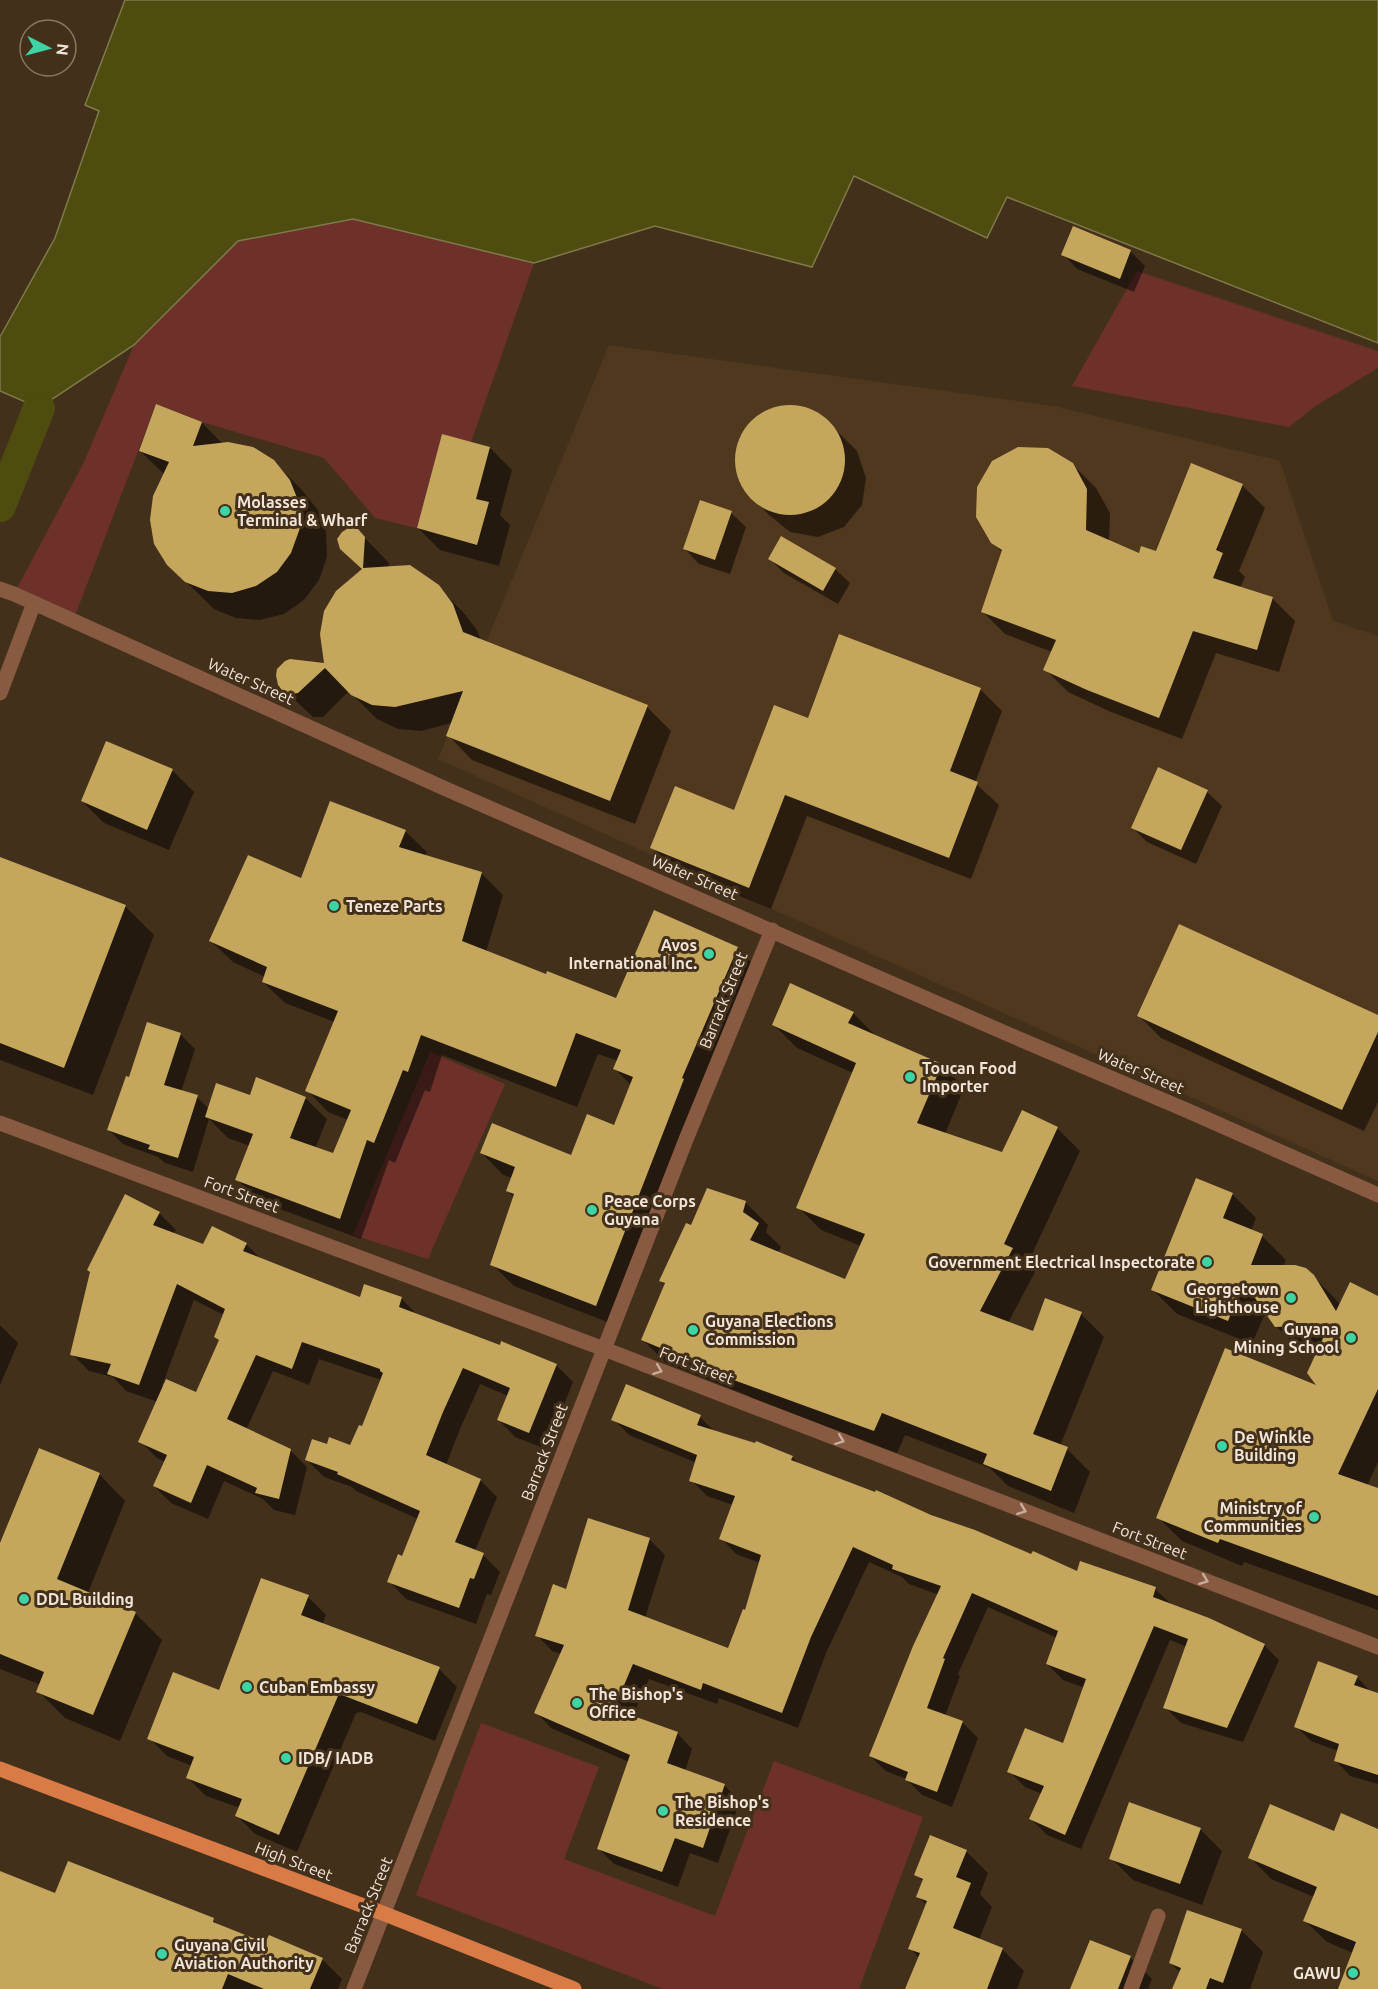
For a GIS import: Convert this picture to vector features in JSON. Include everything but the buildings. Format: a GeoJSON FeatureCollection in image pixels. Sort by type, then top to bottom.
{"type":"FeatureCollection","features":[{"type":"Feature","properties":{"kind":"main road","name":"High Street"},"geometry":{"type":"LineString","coordinates":[[0,1769],[385,1914],[574,1989]]}},
{"type":"Feature","properties":{"kind":"street","name":"Water Street"},"geometry":{"type":"LineString","coordinates":[[7,591],[446,789],[1378,1195]]}},
{"type":"Feature","properties":{"kind":"street"},"geometry":{"type":"LineString","coordinates":[[0,693],[34,603]]}},
{"type":"Feature","properties":{"kind":"street","name":"Barrack Street"},"geometry":{"type":"LineString","coordinates":[[354,1989],[682,1148],[772,930]]}},
{"type":"Feature","properties":{"kind":"street","name":"Fort Street"},"geometry":{"type":"LineString","coordinates":[[0,1123],[604,1349],[1378,1647]]}},
{"type":"Feature","properties":{"kind":"street"},"geometry":{"type":"LineString","coordinates":[[1131,1989],[1158,1916]]}},
{"type":"Feature","properties":{"kind":"shaded area"},"geometry":{"type":"Polygon","coordinates":[[[125,0],[1378,0],[1378,343],[1007,197],[987,238],[854,176],[812,267],[655,226],[534,263],[353,219],[238,241],[134,345],[39,408],[0,391],[0,337],[55,238],[99,111],[85,105],[125,0]]]}},
{"type":"Feature","properties":{"kind":"shaded area"},"geometry":{"type":"Polygon","coordinates":[[[353,219],[534,263],[470,445],[442,434],[417,528],[375,518],[324,458],[202,422],[156,404],[73,621],[14,594],[83,464],[134,345],[238,241],[353,219]]]}},
{"type":"Feature","properties":{"kind":"shaded area"},"geometry":{"type":"Polygon","coordinates":[[[1137,271],[1378,351],[1378,368],[1314,407],[1289,427],[1072,386],[1137,271]]]}},
{"type":"Feature","properties":{"kind":"shaded area"},"geometry":{"type":"Polygon","coordinates":[[[609,345],[1054,406],[1280,461],[1333,621],[1378,636],[1378,1181],[438,759],[609,345]]]}},
{"type":"Feature","properties":{"kind":"shaded area"},"geometry":{"type":"Polygon","coordinates":[[[430,1052],[505,1084],[428,1259],[353,1235],[430,1052]]]}},
{"type":"Feature","properties":{"kind":"shaded area"},"geometry":{"type":"Polygon","coordinates":[[[481,1723],[599,1767],[564,1859],[715,1916],[774,1761],[923,1817],[859,1989],[663,1989],[416,1895],[481,1723]]]}},
{"type":"Feature","properties":{"kind":"waterway"},"geometry":{"type":"LineString","coordinates":[[0,506],[39,408]]}},
{"type":"Feature","properties":{"kind":"place","name":"Molasses Terminal & Wharf"},"geometry":{"type":"Point","coordinates":[225,511]}},
{"type":"Feature","properties":{"kind":"place","name":"Teneze Parts"},"geometry":{"type":"Point","coordinates":[334,906]}},
{"type":"Feature","properties":{"kind":"place","name":"Avos International Inc."},"geometry":{"type":"Point","coordinates":[709,954]}},
{"type":"Feature","properties":{"kind":"place","name":"Toucan Food Importer"},"geometry":{"type":"Point","coordinates":[910,1077]}},
{"type":"Feature","properties":{"kind":"place","name":"Peace Corps Guyana"},"geometry":{"type":"Point","coordinates":[592,1210]}},
{"type":"Feature","properties":{"kind":"place","name":"Government Electrical Inspectorate"},"geometry":{"type":"Point","coordinates":[1207,1262]}},
{"type":"Feature","properties":{"kind":"place","name":"Georgetown Lighthouse"},"geometry":{"type":"Point","coordinates":[1291,1298]}},
{"type":"Feature","properties":{"kind":"place","name":"Guyana Elections Commission"},"geometry":{"type":"Point","coordinates":[693,1330]}},
{"type":"Feature","properties":{"kind":"place","name":"Guyana Mining School"},"geometry":{"type":"Point","coordinates":[1351,1338]}},
{"type":"Feature","properties":{"kind":"place","name":"De Winkle Building"},"geometry":{"type":"Point","coordinates":[1222,1446]}},
{"type":"Feature","properties":{"kind":"place","name":"Ministry of Communities"},"geometry":{"type":"Point","coordinates":[1314,1517]}},
{"type":"Feature","properties":{"kind":"place","name":"DDL Building"},"geometry":{"type":"Point","coordinates":[24,1599]}},
{"type":"Feature","properties":{"kind":"place","name":"Cuban Embassy"},"geometry":{"type":"Point","coordinates":[247,1687]}},
{"type":"Feature","properties":{"kind":"place","name":"The Bishop's Office"},"geometry":{"type":"Point","coordinates":[577,1703]}},
{"type":"Feature","properties":{"kind":"place","name":"IDB/ IADB"},"geometry":{"type":"Point","coordinates":[286,1758]}},
{"type":"Feature","properties":{"kind":"place","name":"The Bishop's Residence"},"geometry":{"type":"Point","coordinates":[663,1811]}},
{"type":"Feature","properties":{"kind":"place","name":"Guyana Civil Aviation Authority"},"geometry":{"type":"Point","coordinates":[162,1954]}},
{"type":"Feature","properties":{"kind":"place","name":"GAWU"},"geometry":{"type":"Point","coordinates":[1353,1973]}}]}
